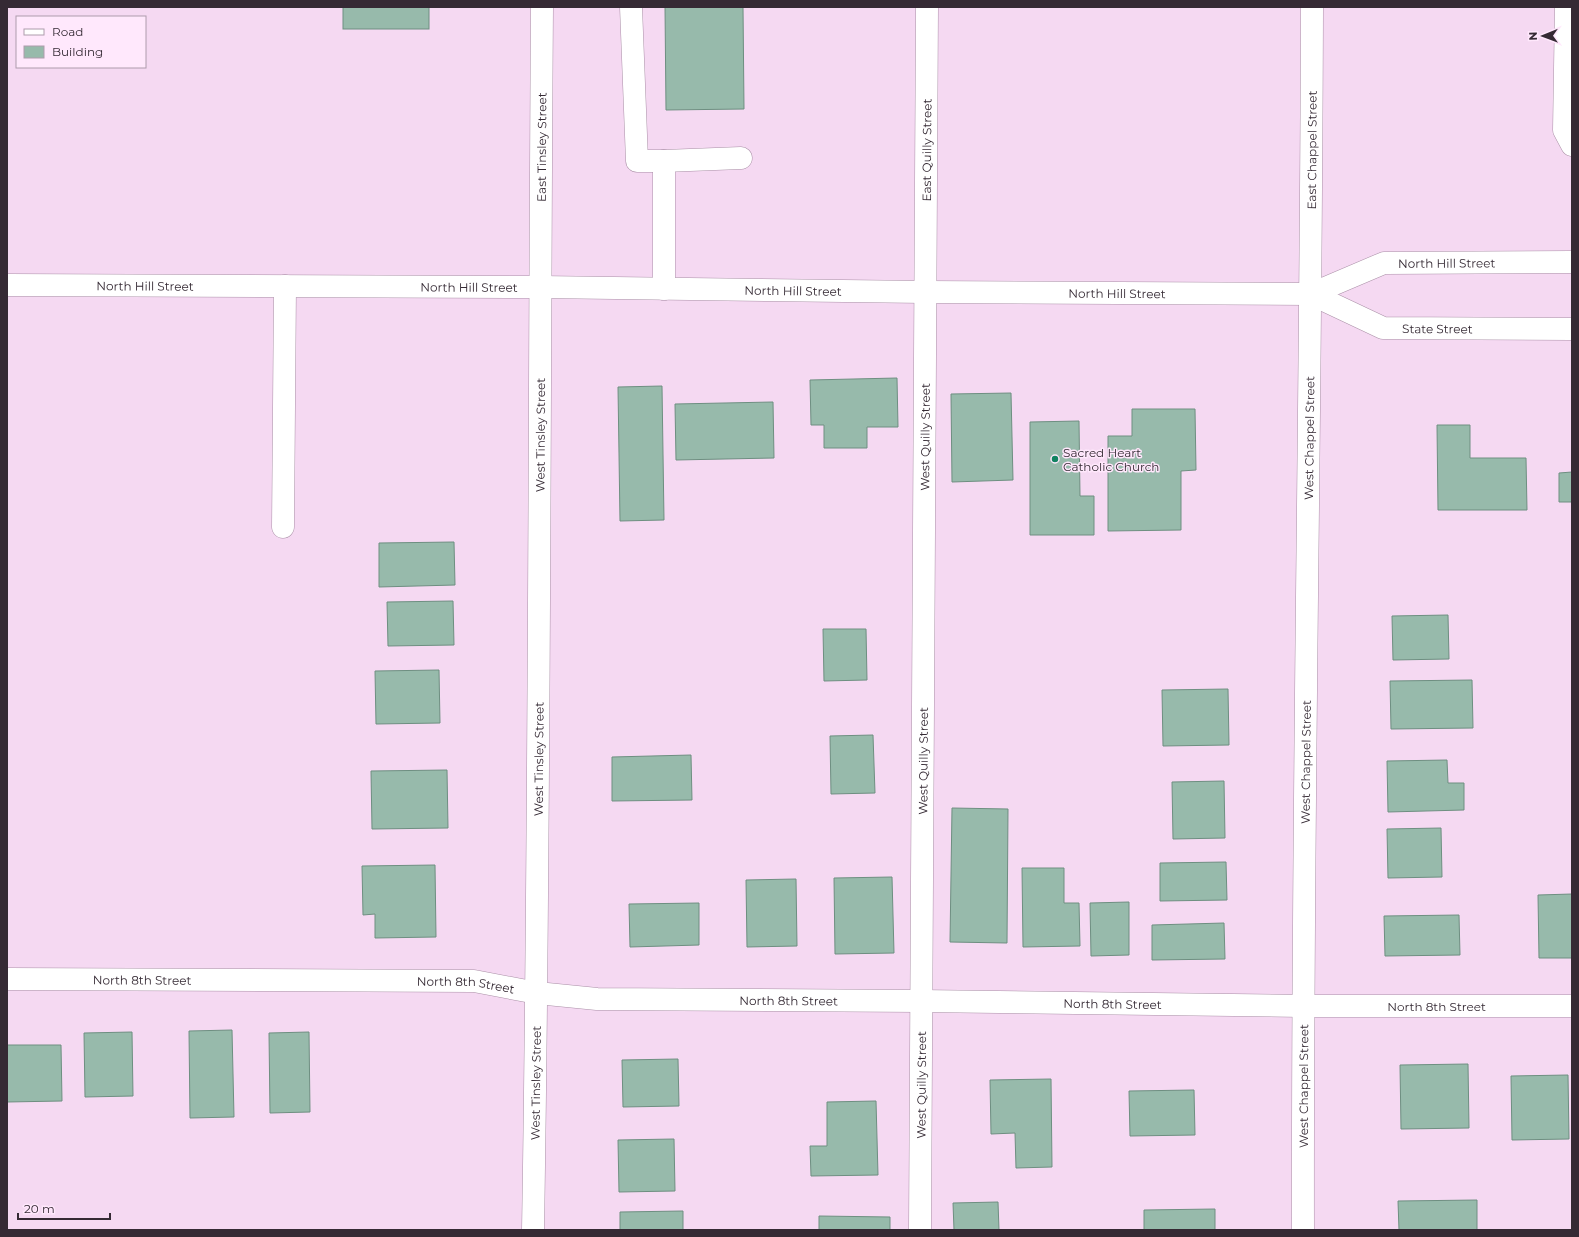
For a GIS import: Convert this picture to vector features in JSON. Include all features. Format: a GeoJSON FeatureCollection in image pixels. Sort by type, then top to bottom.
{"type":"FeatureCollection","features":[{"type":"Feature","properties":{"kind":"street","name":"East Tinsley Street"},"geometry":{"type":"LineString","coordinates":[[540,287],[542,7]]}},
{"type":"Feature","properties":{"kind":"street"},"geometry":{"type":"LineString","coordinates":[[631,7],[637,161],[741,158]]}},
{"type":"Feature","properties":{"kind":"street","name":"East Quilly Street"},"geometry":{"type":"LineString","coordinates":[[925,292],[927,7]]}},
{"type":"Feature","properties":{"kind":"street","name":"East Chappel Street"},"geometry":{"type":"LineString","coordinates":[[1311,294],[1312,7]]}},
{"type":"Feature","properties":{"kind":"street"},"geometry":{"type":"LineString","coordinates":[[1566,7],[1564,130],[1572,145]]}},
{"type":"Feature","properties":{"kind":"street"},"geometry":{"type":"LineString","coordinates":[[664,161],[664,289]]}},
{"type":"Feature","properties":{"kind":"street","name":"North Hill Street"},"geometry":{"type":"LineString","coordinates":[[7,285],[540,287],[925,292],[1311,294],[1384,263],[1572,262]]}},
{"type":"Feature","properties":{"kind":"street"},"geometry":{"type":"LineString","coordinates":[[283,527],[285,286]]}},
{"type":"Feature","properties":{"kind":"street","name":"West Tinsley Street"},"geometry":{"type":"LineString","coordinates":[[533,1230],[538,993],[540,287]]}},
{"type":"Feature","properties":{"kind":"street","name":"West Quilly Street"},"geometry":{"type":"LineString","coordinates":[[920,1230],[920,1000],[925,292]]}},
{"type":"Feature","properties":{"kind":"street","name":"State Street"},"geometry":{"type":"LineString","coordinates":[[1311,294],[1383,328],[1572,329]]}},
{"type":"Feature","properties":{"kind":"street","name":"West Chappel Street"},"geometry":{"type":"LineString","coordinates":[[1303,1230],[1303,1006],[1311,294]]}},
{"type":"Feature","properties":{"kind":"street","name":"North 8th Street"},"geometry":{"type":"LineString","coordinates":[[7,979],[474,980],[538,993],[597,999],[920,1000],[1303,1006],[1572,1006]]}},
{"type":"Feature","properties":{"kind":"building"},"geometry":{"type":"Polygon","coordinates":[[[343,7],[429,7],[429,29],[343,29],[343,7]]]}},
{"type":"Feature","properties":{"kind":"building"},"geometry":{"type":"Polygon","coordinates":[[[665,7],[743,7],[744,109],[666,110],[665,7]]]}},
{"type":"Feature","properties":{"kind":"building"},"geometry":{"type":"Polygon","coordinates":[[[897,378],[898,427],[867,427],[867,448],[824,448],[824,425],[811,425],[810,380],[897,378]]]}},
{"type":"Feature","properties":{"kind":"building"},"geometry":{"type":"Polygon","coordinates":[[[662,386],[664,520],[620,521],[618,387],[662,386]]]}},
{"type":"Feature","properties":{"kind":"building"},"geometry":{"type":"Polygon","coordinates":[[[1011,393],[1013,480],[952,482],[951,394],[1011,393]]]}},
{"type":"Feature","properties":{"kind":"building"},"geometry":{"type":"Polygon","coordinates":[[[773,402],[774,458],[676,460],[675,404],[773,402]]]}},
{"type":"Feature","properties":{"kind":"building"},"geometry":{"type":"Polygon","coordinates":[[[1132,409],[1195,409],[1196,470],[1181,471],[1181,530],[1108,531],[1108,436],[1132,436],[1132,409]]]}},
{"type":"Feature","properties":{"kind":"building","name":"Sacred Heart Catholic Church"},"geometry":{"type":"Polygon","coordinates":[[[1079,421],[1080,496],[1094,496],[1094,535],[1030,535],[1030,422],[1079,421]]]}},
{"type":"Feature","properties":{"kind":"building"},"geometry":{"type":"Polygon","coordinates":[[[1437,425],[1470,425],[1470,458],[1526,458],[1527,510],[1438,510],[1437,425]]]}},
{"type":"Feature","properties":{"kind":"building"},"geometry":{"type":"Polygon","coordinates":[[[1572,472],[1572,502],[1559,502],[1559,473],[1572,472]]]}},
{"type":"Feature","properties":{"kind":"building"},"geometry":{"type":"Polygon","coordinates":[[[454,542],[455,585],[379,587],[379,543],[454,542]]]}},
{"type":"Feature","properties":{"kind":"building"},"geometry":{"type":"Polygon","coordinates":[[[453,601],[454,645],[388,646],[387,602],[453,601]]]}},
{"type":"Feature","properties":{"kind":"building"},"geometry":{"type":"Polygon","coordinates":[[[1448,615],[1449,659],[1393,660],[1392,616],[1448,615]]]}},
{"type":"Feature","properties":{"kind":"building"},"geometry":{"type":"Polygon","coordinates":[[[823,629],[866,629],[867,680],[824,681],[823,629]]]}},
{"type":"Feature","properties":{"kind":"building"},"geometry":{"type":"Polygon","coordinates":[[[439,670],[440,723],[376,724],[375,671],[439,670]]]}},
{"type":"Feature","properties":{"kind":"building"},"geometry":{"type":"Polygon","coordinates":[[[1472,680],[1473,728],[1391,729],[1390,681],[1472,680]]]}},
{"type":"Feature","properties":{"kind":"building"},"geometry":{"type":"Polygon","coordinates":[[[1228,689],[1229,745],[1163,746],[1162,690],[1228,689]]]}},
{"type":"Feature","properties":{"kind":"building"},"geometry":{"type":"Polygon","coordinates":[[[873,735],[875,793],[831,794],[830,736],[873,735]]]}},
{"type":"Feature","properties":{"kind":"building"},"geometry":{"type":"Polygon","coordinates":[[[691,755],[692,800],[612,801],[612,757],[691,755]]]}},
{"type":"Feature","properties":{"kind":"building"},"geometry":{"type":"Polygon","coordinates":[[[1447,760],[1448,783],[1464,783],[1464,810],[1388,812],[1387,761],[1447,760]]]}},
{"type":"Feature","properties":{"kind":"building"},"geometry":{"type":"Polygon","coordinates":[[[447,770],[448,828],[372,829],[371,771],[447,770]]]}},
{"type":"Feature","properties":{"kind":"building"},"geometry":{"type":"Polygon","coordinates":[[[1224,781],[1225,838],[1173,839],[1172,782],[1224,781]]]}},
{"type":"Feature","properties":{"kind":"building"},"geometry":{"type":"Polygon","coordinates":[[[952,808],[1008,809],[1007,943],[950,942],[952,808]]]}},
{"type":"Feature","properties":{"kind":"building"},"geometry":{"type":"Polygon","coordinates":[[[1441,828],[1442,877],[1388,878],[1387,829],[1441,828]]]}},
{"type":"Feature","properties":{"kind":"building"},"geometry":{"type":"Polygon","coordinates":[[[1226,862],[1227,900],[1160,901],[1160,863],[1226,862]]]}},
{"type":"Feature","properties":{"kind":"building"},"geometry":{"type":"Polygon","coordinates":[[[435,865],[436,937],[375,938],[375,914],[363,915],[362,866],[435,865]]]}},
{"type":"Feature","properties":{"kind":"building"},"geometry":{"type":"Polygon","coordinates":[[[1022,868],[1064,868],[1064,903],[1079,903],[1080,946],[1023,947],[1022,868]]]}},
{"type":"Feature","properties":{"kind":"building"},"geometry":{"type":"Polygon","coordinates":[[[892,877],[894,953],[835,954],[834,878],[892,877]]]}},
{"type":"Feature","properties":{"kind":"building"},"geometry":{"type":"Polygon","coordinates":[[[796,879],[797,946],[747,947],[746,880],[796,879]]]}},
{"type":"Feature","properties":{"kind":"building"},"geometry":{"type":"Polygon","coordinates":[[[1572,894],[1572,958],[1539,958],[1538,895],[1572,894]]]}},
{"type":"Feature","properties":{"kind":"building"},"geometry":{"type":"Polygon","coordinates":[[[1129,902],[1129,955],[1091,956],[1090,903],[1129,902]]]}},
{"type":"Feature","properties":{"kind":"building"},"geometry":{"type":"Polygon","coordinates":[[[699,903],[699,945],[630,947],[629,904],[699,903]]]}},
{"type":"Feature","properties":{"kind":"building"},"geometry":{"type":"Polygon","coordinates":[[[1459,915],[1460,955],[1385,956],[1384,916],[1459,915]]]}},
{"type":"Feature","properties":{"kind":"building"},"geometry":{"type":"Polygon","coordinates":[[[1224,923],[1225,959],[1152,960],[1152,925],[1224,923]]]}},
{"type":"Feature","properties":{"kind":"building"},"geometry":{"type":"Polygon","coordinates":[[[232,1030],[234,1117],[190,1118],[189,1031],[232,1030]]]}},
{"type":"Feature","properties":{"kind":"building"},"geometry":{"type":"Polygon","coordinates":[[[132,1032],[133,1096],[85,1097],[84,1033],[132,1032]]]}},
{"type":"Feature","properties":{"kind":"building"},"geometry":{"type":"Polygon","coordinates":[[[309,1032],[310,1112],[270,1113],[269,1033],[309,1032]]]}},
{"type":"Feature","properties":{"kind":"building"},"geometry":{"type":"Polygon","coordinates":[[[7,1045],[61,1045],[62,1101],[7,1102],[7,1045]]]}},
{"type":"Feature","properties":{"kind":"building"},"geometry":{"type":"Polygon","coordinates":[[[678,1059],[679,1106],[623,1107],[622,1060],[678,1059]]]}},
{"type":"Feature","properties":{"kind":"building"},"geometry":{"type":"Polygon","coordinates":[[[1468,1064],[1469,1128],[1401,1129],[1400,1065],[1468,1064]]]}},
{"type":"Feature","properties":{"kind":"building"},"geometry":{"type":"Polygon","coordinates":[[[1568,1075],[1569,1139],[1512,1140],[1511,1076],[1568,1075]]]}},
{"type":"Feature","properties":{"kind":"building"},"geometry":{"type":"Polygon","coordinates":[[[1051,1079],[1052,1167],[1016,1168],[1015,1133],[991,1134],[990,1080],[1051,1079]]]}},
{"type":"Feature","properties":{"kind":"building"},"geometry":{"type":"Polygon","coordinates":[[[1194,1090],[1195,1135],[1130,1136],[1129,1091],[1194,1090]]]}},
{"type":"Feature","properties":{"kind":"building"},"geometry":{"type":"Polygon","coordinates":[[[876,1101],[878,1175],[811,1176],[810,1146],[827,1146],[827,1102],[876,1101]]]}},
{"type":"Feature","properties":{"kind":"building"},"geometry":{"type":"Polygon","coordinates":[[[674,1139],[675,1191],[619,1192],[618,1140],[674,1139]]]}},
{"type":"Feature","properties":{"kind":"building"},"geometry":{"type":"Polygon","coordinates":[[[1477,1200],[1477,1230],[1399,1230],[1398,1201],[1477,1200]]]}},
{"type":"Feature","properties":{"kind":"building"},"geometry":{"type":"Polygon","coordinates":[[[998,1202],[999,1230],[954,1230],[953,1203],[998,1202]]]}},
{"type":"Feature","properties":{"kind":"building"},"geometry":{"type":"Polygon","coordinates":[[[1215,1209],[1215,1230],[1144,1230],[1144,1210],[1215,1209]]]}},
{"type":"Feature","properties":{"kind":"building"},"geometry":{"type":"Polygon","coordinates":[[[683,1211],[683,1230],[620,1230],[620,1212],[683,1211]]]}},
{"type":"Feature","properties":{"kind":"building"},"geometry":{"type":"Polygon","coordinates":[[[819,1216],[890,1217],[890,1230],[819,1230],[819,1216]]]}},
{"type":"Feature","properties":{"kind":"place","name":"Sacred Heart Catholic Church"},"geometry":{"type":"Point","coordinates":[1055,459]}}]}
